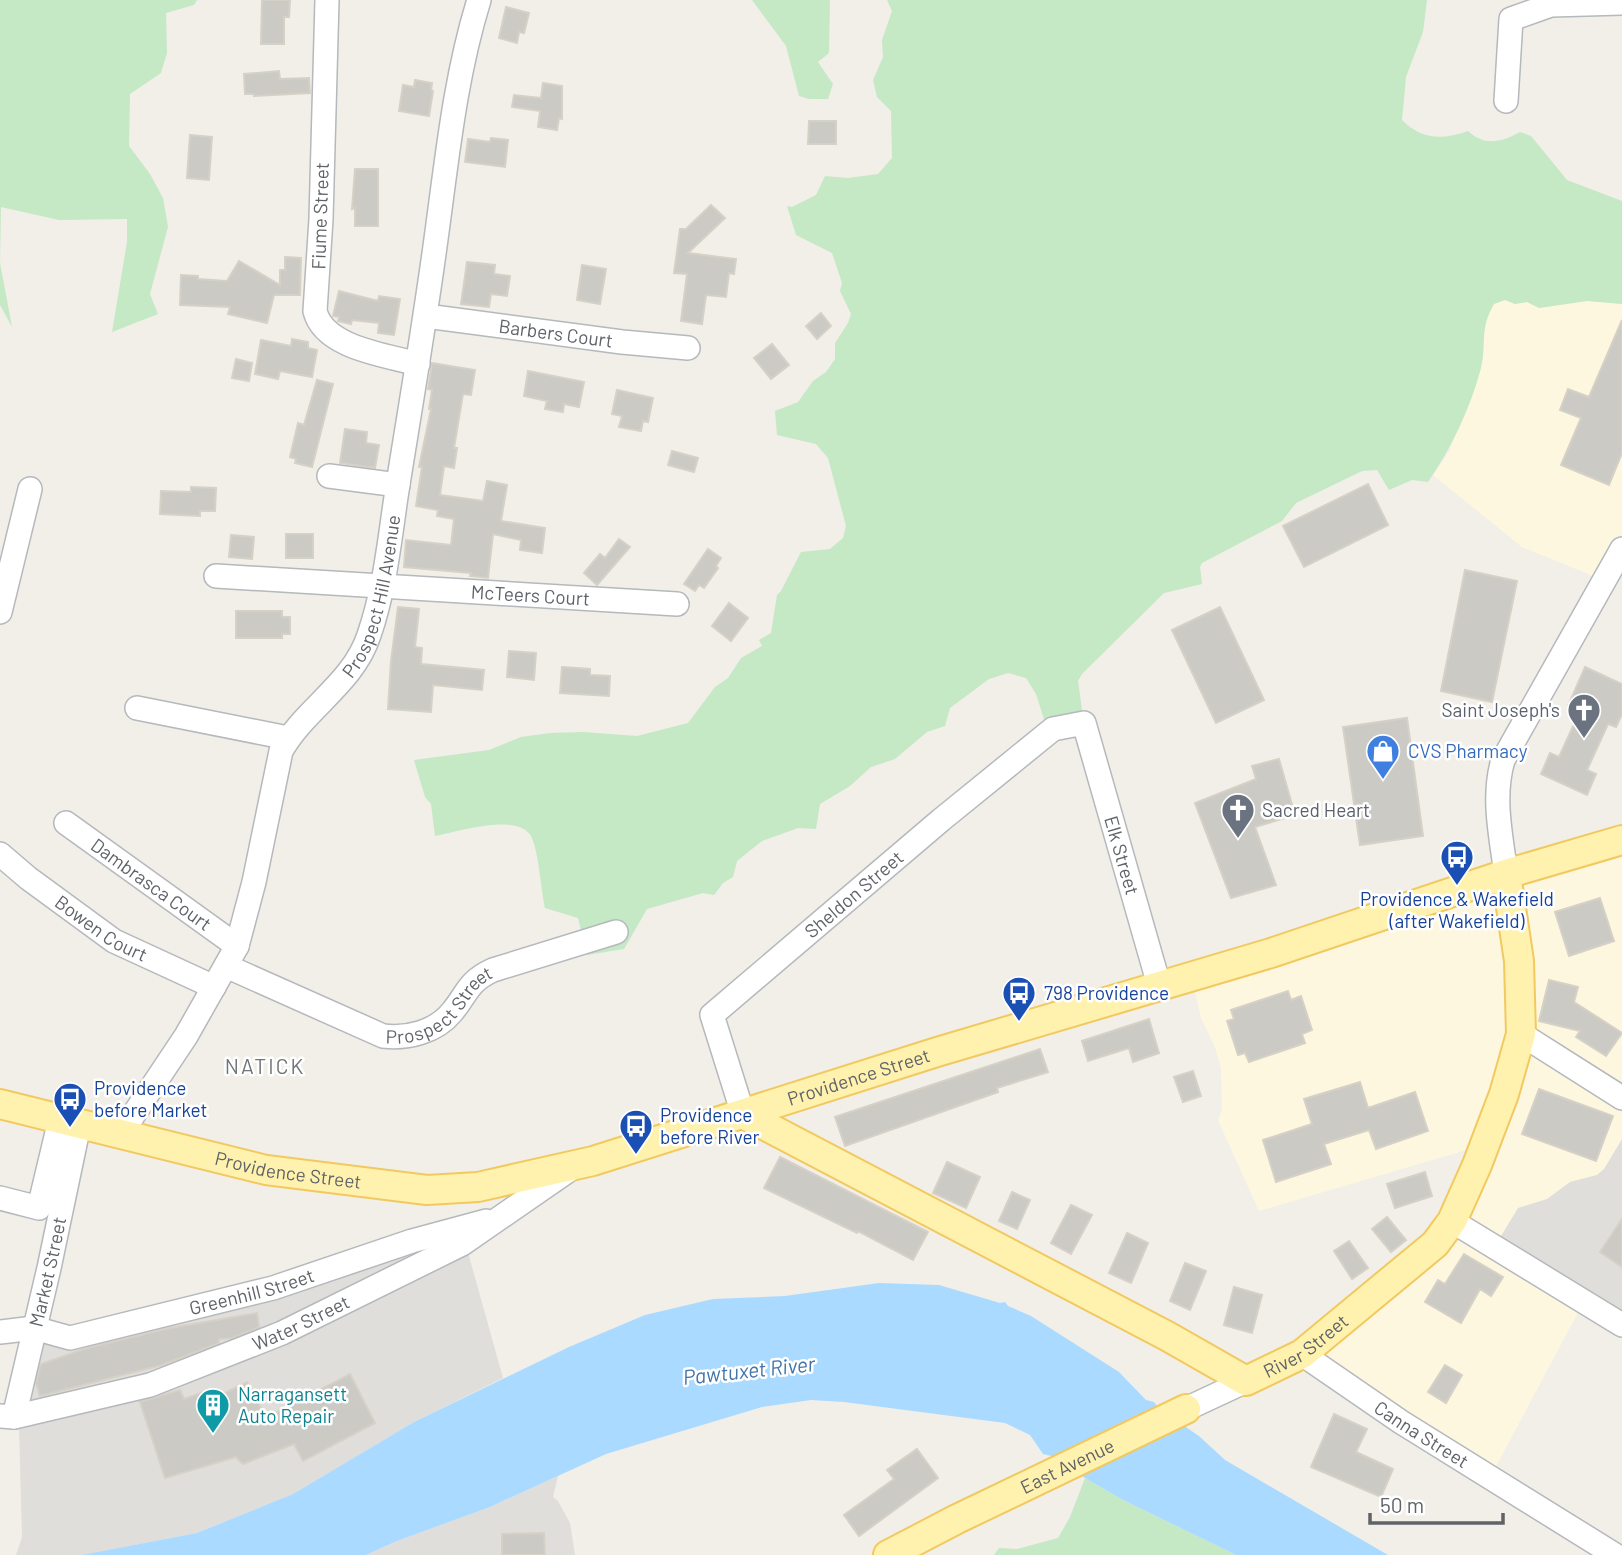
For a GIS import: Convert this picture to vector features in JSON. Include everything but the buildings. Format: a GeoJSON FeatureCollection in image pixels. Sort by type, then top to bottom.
{"type":"FeatureCollection","features":[{"type":"Feature","properties":{"kind":"main road","name":"Providence Street"},"geometry":{"type":"LineString","coordinates":[[0,1104],[266,1170],[427,1190],[478,1187],[576,1165],[937,1052],[1271,953],[1506,874],[1622,840]]}},
{"type":"Feature","properties":{"kind":"main road","name":"River Street"},"geometry":{"type":"LineString","coordinates":[[743,1114],[1143,1323],[1246,1381],[1301,1354],[1435,1244],[1452,1221],[1504,1094],[1521,1034],[1519,961],[1506,874]]}},
{"type":"Feature","properties":{"kind":"main road","name":"East Avenue"},"geometry":{"type":"LineString","coordinates":[[888,1555],[1186,1409]]}},
{"type":"Feature","properties":{"kind":"street","name":"Fiume Street"},"geometry":{"type":"LineString","coordinates":[[327,0],[321,219],[315,311],[317,320],[332,337],[418,364]]}},
{"type":"Feature","properties":{"kind":"street","name":"Prospect Hill Avenue"},"geometry":{"type":"LineString","coordinates":[[120,1135],[172,1060],[232,956],[264,840],[279,757],[288,738],[333,692],[358,659],[369,636],[383,584],[426,316],[463,57],[479,0]]}},
{"type":"Feature","properties":{"kind":"street"},"geometry":{"type":"LineString","coordinates":[[1506,101],[1511,19],[1551,5],[1622,3]]}},
{"type":"Feature","properties":{"kind":"street","name":"Barbers Court"},"geometry":{"type":"LineString","coordinates":[[426,316],[688,348]]}},
{"type":"Feature","properties":{"kind":"street"},"geometry":{"type":"LineString","coordinates":[[329,476],[398,485]]}},
{"type":"Feature","properties":{"kind":"street"},"geometry":{"type":"LineString","coordinates":[[0,612],[30,489]]}},
{"type":"Feature","properties":{"kind":"street"},"geometry":{"type":"LineString","coordinates":[[1506,874],[1497,806],[1497,778],[1503,760],[1622,549]]}},
{"type":"Feature","properties":{"kind":"street","name":"McTeers Court"},"geometry":{"type":"LineString","coordinates":[[216,576],[383,584],[677,604]]}},
{"type":"Feature","properties":{"kind":"street"},"geometry":{"type":"LineString","coordinates":[[137,708],[288,738]]}},
{"type":"Feature","properties":{"kind":"street","name":"Elk Street"},"geometry":{"type":"LineString","coordinates":[[1084,723],[1159,985]]}},
{"type":"Feature","properties":{"kind":"street","name":"Sheldon Street"},"geometry":{"type":"LineString","coordinates":[[743,1114],[712,1015],[941,820],[1053,729],[1084,723]]}},
{"type":"Feature","properties":{"kind":"street","name":"Dambrasca Court"},"geometry":{"type":"LineString","coordinates":[[66,823],[232,956]]}},
{"type":"Feature","properties":{"kind":"street","name":"Bowen Court"},"geometry":{"type":"LineString","coordinates":[[0,854],[114,941],[214,987]]}},
{"type":"Feature","properties":{"kind":"street","name":"Prospect Street"},"geometry":{"type":"LineString","coordinates":[[232,956],[383,1036],[402,1037],[420,1033],[441,1022],[452,1013],[468,987],[480,976],[616,932]]}},
{"type":"Feature","properties":{"kind":"street"},"geometry":{"type":"LineString","coordinates":[[1521,1034],[1622,1098]]}},
{"type":"Feature","properties":{"kind":"street"},"geometry":{"type":"LineString","coordinates":[[0,1198],[39,1208],[69,1123]]}},
{"type":"Feature","properties":{"kind":"street","name":"Market Street"},"geometry":{"type":"LineString","coordinates":[[7,1416],[49,1268],[69,1123]]}},
{"type":"Feature","properties":{"kind":"street","name":"Water Street"},"geometry":{"type":"LineString","coordinates":[[7,1416],[150,1385],[282,1333],[462,1244],[576,1165]]}},
{"type":"Feature","properties":{"kind":"street","name":"Greenhill Street"},"geometry":{"type":"LineString","coordinates":[[0,1332],[34,1328],[70,1338],[273,1288],[412,1241],[498,1217]]}},
{"type":"Feature","properties":{"kind":"street"},"geometry":{"type":"LineString","coordinates":[[1452,1221],[1622,1325]]}},
{"type":"Feature","properties":{"kind":"street","name":"Canna Street"},"geometry":{"type":"LineString","coordinates":[[1301,1354],[1401,1422],[1615,1555]]}},
{"type":"Feature","properties":{"kind":"street","name":"East Avenue"},"geometry":{"type":"LineString","coordinates":[[1186,1409],[1246,1381]]}},
{"type":"Feature","properties":{"kind":"shaded area"},"geometry":{"type":"Polygon","coordinates":[[[1505,300],[1515,304],[1527,302],[1539,308],[1587,301],[1622,304],[1622,543],[1603,580],[1522,547],[1433,475],[1449,452],[1481,365],[1485,321],[1494,304],[1505,300]]]}},
{"type":"Feature","properties":{"kind":"shaded area"},"geometry":{"type":"Polygon","coordinates":[[[1622,841],[1622,1139],[1604,1169],[1597,1175],[1570,1182],[1547,1199],[1518,1208],[1583,1303],[1492,1474],[1300,1359],[1415,1265],[1480,1146],[1259,1211],[1218,1120],[1222,1110],[1221,1068],[1215,1047],[1201,1018],[1192,979],[1622,841]]]}},
{"type":"Feature","properties":{"kind":"shaded area"},"geometry":{"type":"Polygon","coordinates":[[[1622,1139],[1622,1327],[1495,1246],[1518,1208],[1547,1199],[1570,1182],[1597,1175],[1604,1169],[1622,1139]]]}},
{"type":"Feature","properties":{"kind":"shaded area"},"geometry":{"type":"Polygon","coordinates":[[[459,1220],[503,1378],[414,1422],[293,1494],[197,1533],[83,1555],[16,1555],[22,1537],[19,1427],[44,1325],[97,1327],[219,1304],[459,1220]]]}},
{"type":"Feature","properties":{"kind":"shaded area"},"geometry":{"type":"Polygon","coordinates":[[[558,1476],[553,1497],[570,1523],[575,1555],[366,1555],[490,1507],[558,1476]]]}},
{"type":"Feature","properties":{"kind":"green space"},"geometry":{"type":"Polygon","coordinates":[[[0,0],[197,0],[194,5],[166,13],[167,53],[161,73],[130,94],[129,146],[150,174],[163,198],[168,227],[150,294],[158,314],[112,332],[127,242],[127,219],[59,220],[1,207],[0,263],[0,0]]]}},
{"type":"Feature","properties":{"kind":"green space"},"geometry":{"type":"Polygon","coordinates":[[[752,0],[830,0],[829,53],[818,62],[833,84],[828,99],[799,96],[786,46],[752,0]]]}},
{"type":"Feature","properties":{"kind":"green space"},"geometry":{"type":"Polygon","coordinates":[[[887,0],[1427,0],[1423,32],[1406,77],[1402,120],[1425,135],[1441,137],[1468,131],[1486,141],[1506,139],[1520,132],[1531,136],[1567,180],[1622,201],[1622,304],[1587,301],[1539,308],[1527,302],[1515,304],[1505,300],[1494,304],[1486,321],[1483,359],[1466,413],[1428,482],[1412,480],[1389,490],[1377,470],[1362,471],[1296,503],[1282,521],[1202,563],[1202,584],[1164,593],[1082,674],[1078,681],[1083,717],[1048,732],[1036,694],[1026,678],[1008,673],[989,679],[950,708],[945,726],[927,732],[895,759],[871,767],[850,786],[820,804],[816,829],[798,828],[762,841],[737,861],[733,877],[723,883],[714,895],[703,893],[647,909],[624,949],[587,955],[578,918],[545,908],[534,845],[525,830],[502,824],[487,825],[435,836],[431,804],[425,797],[414,760],[489,750],[521,737],[550,733],[583,732],[637,736],[688,723],[715,687],[728,678],[741,658],[762,646],[759,640],[771,633],[777,595],[801,552],[830,549],[843,538],[846,526],[828,458],[816,444],[777,435],[775,411],[798,402],[813,381],[826,372],[835,359],[835,343],[851,314],[840,291],[842,283],[832,253],[796,235],[787,206],[792,207],[816,195],[825,176],[848,178],[878,174],[892,158],[891,111],[877,97],[873,80],[883,57],[882,40],[892,11],[887,0]]]}},
{"type":"Feature","properties":{"kind":"green space"},"geometry":{"type":"Polygon","coordinates":[[[0,263],[12,327],[0,305],[0,263]]]}},
{"type":"Feature","properties":{"kind":"green space"},"geometry":{"type":"Polygon","coordinates":[[[1085,1478],[1123,1500],[1236,1555],[994,1555],[999,1548],[1017,1549],[1058,1538],[1070,1517],[1085,1478]]]}},
{"type":"Feature","properties":{"kind":"water","name":"Pawtuxet River"},"geometry":{"type":"Polygon","coordinates":[[[879,1283],[939,1285],[1000,1303],[1005,1302],[1119,1372],[1146,1400],[1154,1402],[1159,1409],[1199,1436],[1225,1460],[1388,1555],[1236,1555],[1123,1500],[1085,1478],[1060,1458],[1043,1454],[1030,1435],[1005,1423],[811,1400],[762,1407],[606,1454],[490,1507],[366,1555],[82,1555],[197,1533],[293,1494],[414,1422],[569,1347],[645,1315],[713,1299],[785,1296],[879,1283]]]}},
{"type":"Feature","properties":{"kind":"place","name":"Saint Joseph's"},"geometry":{"type":"Point","coordinates":[1584,740]}},
{"type":"Feature","properties":{"kind":"place","name":"CVS Pharmacy"},"geometry":{"type":"Point","coordinates":[1383,781]}},
{"type":"Feature","properties":{"kind":"place","name":"Sacred Heart"},"geometry":{"type":"Point","coordinates":[1238,840]}},
{"type":"Feature","properties":{"kind":"place","name":"Providence & Wakefield (after Wakefield)"},"geometry":{"type":"Point","coordinates":[1457,887]}},
{"type":"Feature","properties":{"kind":"place","name":"798 Providence"},"geometry":{"type":"Point","coordinates":[1019,1023]}},
{"type":"Feature","properties":{"kind":"place","name":"Providence before Market"},"geometry":{"type":"Point","coordinates":[70,1129]}},
{"type":"Feature","properties":{"kind":"place","name":"Providence before River"},"geometry":{"type":"Point","coordinates":[636,1156]}},
{"type":"Feature","properties":{"kind":"place","name":"Narragansett Auto Repair"},"geometry":{"type":"Point","coordinates":[213,1435]}},
{"type":"Feature","properties":{"kind":"district","name":"NATICK"},"geometry":{"type":"Point","coordinates":[265,1067]}}]}
